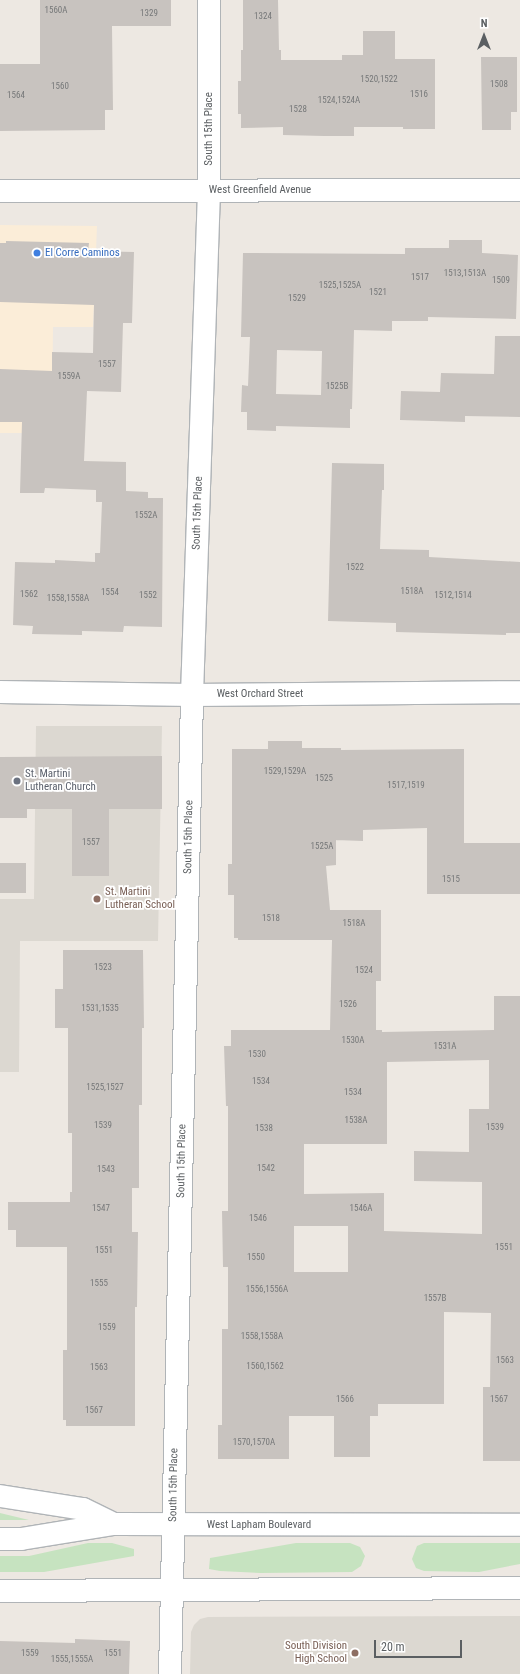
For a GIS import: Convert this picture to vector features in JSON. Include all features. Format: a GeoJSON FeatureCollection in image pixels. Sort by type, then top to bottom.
{"type":"FeatureCollection","features":[{"type":"Feature","properties":{"kind":"street","name":"South 15th Place"},"geometry":{"type":"LineString","coordinates":[[170,1674],[192,695],[209,190],[209,0]]}},
{"type":"Feature","properties":{"kind":"street","name":"West Greenfield Avenue"},"geometry":{"type":"LineString","coordinates":[[0,191],[520,190]]}},
{"type":"Feature","properties":{"kind":"street","name":"West Orchard Street"},"geometry":{"type":"LineString","coordinates":[[0,692],[192,695],[520,692]]}},
{"type":"Feature","properties":{"kind":"street"},"geometry":{"type":"LineString","coordinates":[[0,1496],[83,1509],[114,1524]]}},
{"type":"Feature","properties":{"kind":"street","name":"West Lapham Boulevard"},"geometry":{"type":"LineString","coordinates":[[0,1539],[21,1539],[114,1524],[173,1526],[520,1526]]}},
{"type":"Feature","properties":{"kind":"street"},"geometry":{"type":"LineString","coordinates":[[0,1591],[520,1588]]}},
{"type":"Feature","properties":{"kind":"shaded area"},"geometry":{"type":"Polygon","coordinates":[[[0,225],[97,226],[93,327],[53,327],[52,433],[0,433],[0,225]]]}},
{"type":"Feature","properties":{"kind":"shaded area","name":"St. Martini Lutheran School"},"geometry":{"type":"Polygon","coordinates":[[[36,726],[162,726],[158,941],[20,941],[19,1072],[0,1072],[0,899],[34,899],[36,726]]]}},
{"type":"Feature","properties":{"kind":"shaded area","name":"South Division High School"},"geometry":{"type":"Polygon","coordinates":[[[520,1616],[520,1674],[190,1674],[191,1632],[194,1625],[200,1619],[208,1617],[520,1616]]]}},
{"type":"Feature","properties":{"kind":"green space"},"geometry":{"type":"Polygon","coordinates":[[[0,1513],[29,1520],[0,1520],[0,1513]]]}},
{"type":"Feature","properties":{"kind":"green space"},"geometry":{"type":"Polygon","coordinates":[[[88,1543],[112,1543],[134,1549],[134,1556],[44,1572],[0,1572],[0,1556],[29,1556],[88,1543]]]}},
{"type":"Feature","properties":{"kind":"green space"},"geometry":{"type":"Polygon","coordinates":[[[296,1543],[350,1543],[360,1547],[365,1556],[361,1566],[352,1572],[261,1573],[209,1569],[210,1558],[296,1543]]]}},
{"type":"Feature","properties":{"kind":"green space"},"geometry":{"type":"Polygon","coordinates":[[[424,1543],[520,1543],[520,1564],[479,1572],[424,1571],[416,1568],[412,1559],[417,1546],[424,1543]]]}},
{"type":"Feature","properties":{"kind":"building"},"geometry":{"type":"Polygon","coordinates":[[[40,0],[171,0],[171,26],[112,26],[113,110],[105,110],[105,130],[0,131],[0,64],[40,64],[40,0]]]}},
{"type":"Feature","properties":{"kind":"building"},"geometry":{"type":"Polygon","coordinates":[[[243,0],[278,0],[279,50],[281,50],[281,60],[342,60],[342,55],[363,55],[363,31],[395,31],[395,59],[435,59],[435,129],[403,129],[403,127],[354,127],[354,136],[324,136],[283,135],[283,127],[241,128],[241,114],[238,114],[238,81],[241,81],[241,50],[243,50],[243,0]]]}},
{"type":"Feature","properties":{"kind":"building"},"geometry":{"type":"Polygon","coordinates":[[[481,57],[517,57],[517,112],[511,112],[511,130],[482,130],[481,57]]]}},
{"type":"Feature","properties":{"kind":"building"},"geometry":{"type":"Polygon","coordinates":[[[449,240],[482,240],[482,253],[518,255],[516,319],[428,317],[428,321],[392,321],[392,331],[354,330],[352,409],[350,409],[350,428],[276,426],[276,431],[247,430],[247,412],[241,412],[242,385],[248,386],[250,337],[241,337],[243,253],[405,254],[405,248],[449,248],[449,240]],[[277,350],[276,394],[321,395],[322,351],[277,350]]]}},
{"type":"Feature","properties":{"kind":"building"},"geometry":{"type":"Polygon","coordinates":[[[6,241],[89,243],[88,251],[134,252],[132,323],[123,323],[121,392],[87,391],[84,461],[126,462],[126,491],[148,492],[148,498],[163,498],[162,627],[124,626],[123,632],[82,631],[82,635],[32,634],[33,626],[13,625],[15,562],[55,563],[55,560],[95,562],[95,553],[100,553],[102,502],[96,502],[96,490],[45,488],[44,493],[20,493],[22,422],[0,422],[0,369],[52,371],[52,352],[93,353],[94,305],[0,302],[0,243],[6,243],[6,241]]]}},
{"type":"Feature","properties":{"kind":"building"},"geometry":{"type":"Polygon","coordinates":[[[495,336],[520,336],[520,417],[465,416],[465,422],[400,420],[401,391],[440,392],[441,373],[494,374],[495,336]]]}},
{"type":"Feature","properties":{"kind":"building"},"geometry":{"type":"Polygon","coordinates":[[[332,463],[384,464],[384,490],[382,490],[380,549],[429,550],[429,557],[520,562],[520,633],[506,633],[506,635],[396,632],[396,623],[328,621],[332,463]]]}},
{"type":"Feature","properties":{"kind":"building"},"geometry":{"type":"Polygon","coordinates":[[[268,741],[302,741],[302,748],[341,748],[341,750],[464,749],[464,843],[520,843],[520,894],[427,894],[427,828],[363,830],[363,841],[336,840],[336,865],[326,866],[330,910],[381,910],[381,981],[376,981],[376,1030],[382,1030],[382,1032],[494,1030],[494,996],[520,996],[520,1461],[483,1461],[483,1387],[490,1387],[491,1313],[444,1312],[444,1404],[378,1404],[378,1416],[370,1416],[370,1457],[334,1457],[334,1416],[289,1416],[289,1459],[218,1459],[218,1425],[222,1425],[222,1329],[228,1329],[228,1267],[223,1267],[222,1211],[228,1211],[228,1106],[226,1106],[224,1046],[231,1046],[231,1030],[330,1030],[332,940],[238,940],[238,938],[234,938],[234,895],[228,895],[228,864],[232,864],[232,749],[268,749],[268,741]],[[489,1060],[387,1062],[387,1144],[304,1144],[304,1194],[384,1193],[384,1231],[482,1234],[482,1182],[414,1181],[414,1151],[469,1152],[469,1109],[489,1109],[489,1060]],[[294,1226],[294,1272],[348,1272],[348,1226],[294,1226]]]}},
{"type":"Feature","properties":{"kind":"building"},"geometry":{"type":"Polygon","coordinates":[[[162,756],[162,809],[109,809],[109,876],[72,876],[72,809],[27,809],[27,818],[0,818],[0,757],[162,756]]]}},
{"type":"Feature","properties":{"kind":"building"},"geometry":{"type":"Polygon","coordinates":[[[0,863],[26,863],[26,893],[0,893],[0,863]]]}},
{"type":"Feature","properties":{"kind":"building"},"geometry":{"type":"Polygon","coordinates":[[[63,950],[143,950],[144,1028],[142,1028],[142,1105],[139,1105],[139,1188],[132,1188],[132,1232],[138,1232],[137,1307],[135,1307],[135,1426],[66,1426],[66,1420],[63,1420],[63,1350],[67,1350],[67,1247],[16,1247],[16,1230],[8,1230],[8,1202],[70,1202],[70,1192],[72,1192],[72,1133],[68,1133],[68,1028],[55,1028],[55,989],[63,989],[63,950]]]}},
{"type":"Feature","properties":{"kind":"building"},"geometry":{"type":"Polygon","coordinates":[[[75,1639],[130,1641],[129,1674],[0,1674],[0,1641],[75,1643],[75,1639]]]}},
{"type":"Feature","properties":{"kind":"place","name":"El Corre Caminos"},"geometry":{"type":"Point","coordinates":[37,253]}},
{"type":"Feature","properties":{"kind":"place","name":"St. Martini Lutheran Church"},"geometry":{"type":"Point","coordinates":[17,781]}},
{"type":"Feature","properties":{"kind":"place","name":"St. Martini Lutheran School"},"geometry":{"type":"Point","coordinates":[97,899]}},
{"type":"Feature","properties":{"kind":"place","name":"South Division High School"},"geometry":{"type":"Point","coordinates":[355,1653]}}]}
